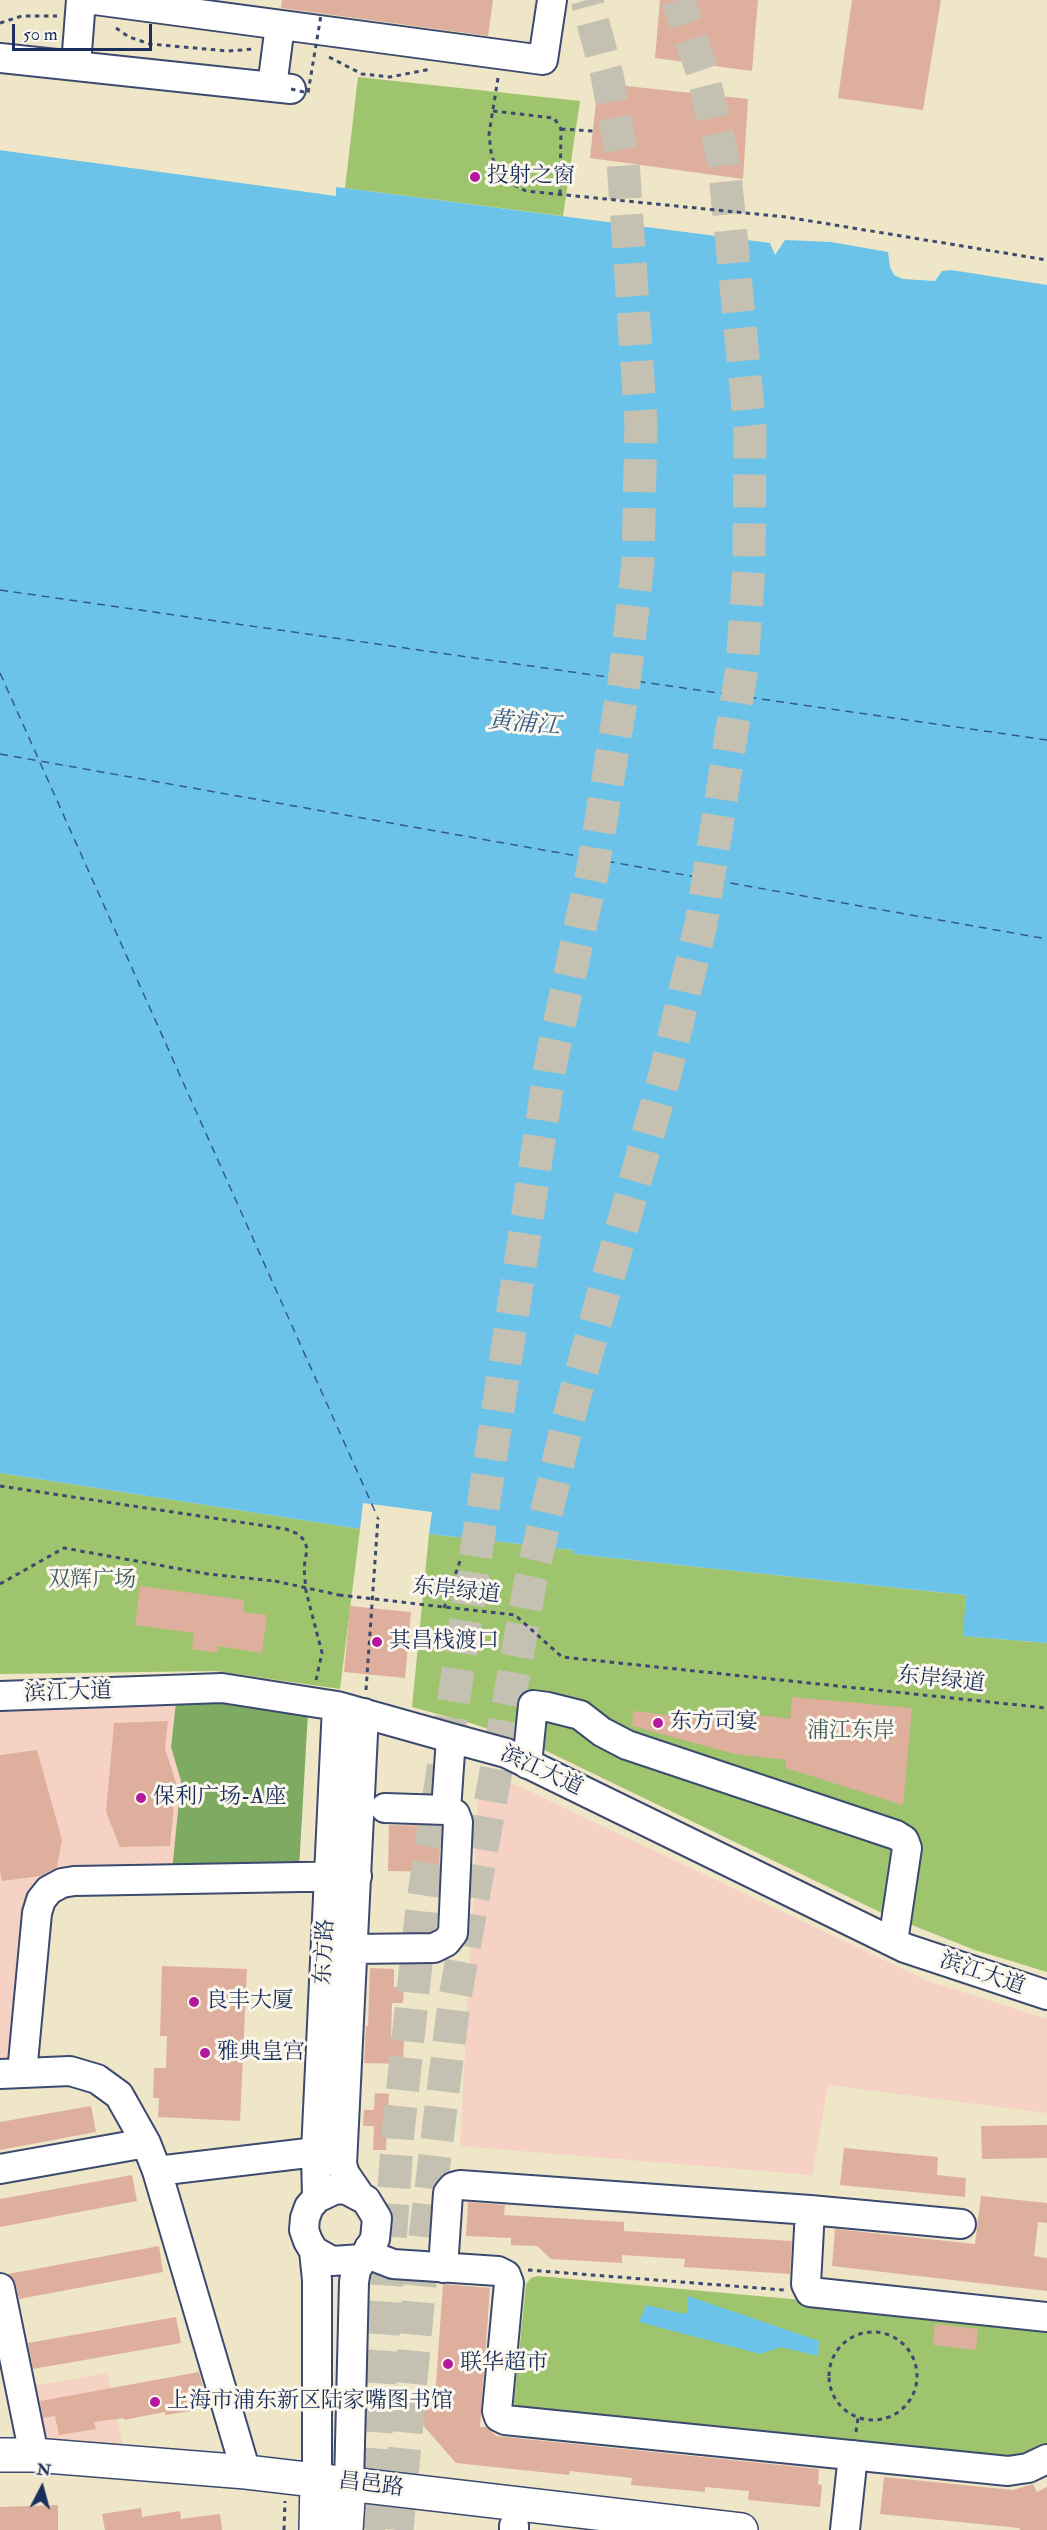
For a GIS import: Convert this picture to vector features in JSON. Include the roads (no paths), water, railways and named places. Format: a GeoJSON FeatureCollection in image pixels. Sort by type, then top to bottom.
{"type":"FeatureCollection","features":[{"type":"Feature","properties":{"kind":"main road","name":"昌邑路"},"geometry":{"type":"LineString","coordinates":[[0,2454],[246,2472],[320,2508],[741,2530]]}},
{"type":"Feature","properties":{"kind":"main road","name":"昌邑路"},"geometry":{"type":"LineString","coordinates":[[0,2475],[57,2475],[320,2508],[551,2530]]}},
{"type":"Feature","properties":{"kind":"street"},"geometry":{"type":"LineString","coordinates":[[76,66],[85,5],[279,33],[543,60],[552,0]]}},
{"type":"Feature","properties":{"kind":"street"},"geometry":{"type":"LineString","coordinates":[[0,58],[282,88],[279,33]]}},
{"type":"Feature","properties":{"kind":"street","name":"滨江大道"},"geometry":{"type":"LineString","coordinates":[[0,1696],[222,1688],[338,1707],[451,1738],[506,1754],[893,1942],[1047,1995]]}},
{"type":"Feature","properties":{"kind":"street"},"geometry":{"type":"LineString","coordinates":[[527,1764],[533,1705],[548,1707],[580,1715],[602,1732],[627,1745],[896,1835],[904,1840],[907,1848],[893,1942]]}},
{"type":"Feature","properties":{"kind":"street","name":"东方路"},"geometry":{"type":"LineString","coordinates":[[320,2508],[354,2282],[375,2239],[377,2218],[373,2208],[358,2193],[345,2174],[342,2164],[353,1949],[343,1877],[338,1707]]}},
{"type":"Feature","properties":{"kind":"street"},"geometry":{"type":"LineString","coordinates":[[446,1809],[451,1738]]}},
{"type":"Feature","properties":{"kind":"street"},"geometry":{"type":"LineString","coordinates":[[353,1949],[434,1948],[446,1942],[453,1933],[458,1822],[454,1814],[446,1809],[385,1808]]}},
{"type":"Feature","properties":{"kind":"street"},"geometry":{"type":"LineString","coordinates":[[246,2472],[157,2171],[146,2143],[119,2095],[97,2079],[70,2072],[11,2074],[37,1913],[41,1900],[50,1890],[62,1883],[75,1881],[343,1877]]}},
{"type":"Feature","properties":{"kind":"street","name":"东方路"},"geometry":{"type":"LineString","coordinates":[[320,2508],[317,2280],[314,2251],[304,2230],[309,2207],[317,2198],[316,2152],[343,1877]]}},
{"type":"Feature","properties":{"kind":"street"},"geometry":{"type":"LineString","coordinates":[[0,2169],[146,2143]]}},
{"type":"Feature","properties":{"kind":"street"},"geometry":{"type":"LineString","coordinates":[[157,2171],[316,2152]]}},
{"type":"Feature","properties":{"kind":"street"},"geometry":{"type":"LineString","coordinates":[[443,2268],[448,2193],[453,2187],[460,2185],[810,2210],[961,2224]]}},
{"type":"Feature","properties":{"kind":"street"},"geometry":{"type":"LineString","coordinates":[[317,2198],[336,2189],[358,2193]]}},
{"type":"Feature","properties":{"kind":"street"},"geometry":{"type":"LineString","coordinates":[[810,2210],[806,2284],[810,2292],[1047,2317]]}},
{"type":"Feature","properties":{"kind":"street"},"geometry":{"type":"LineString","coordinates":[[314,2251],[332,2261],[366,2254],[383,2261],[498,2271],[506,2275],[509,2283],[497,2411],[499,2417],[505,2420],[1008,2471],[1028,2468],[1047,2458]]}},
{"type":"Feature","properties":{"kind":"street"},"geometry":{"type":"LineString","coordinates":[[0,2288],[9,2380],[34,2455]]}},
{"type":"Feature","properties":{"kind":"street"},"geometry":{"type":"LineString","coordinates":[[845,2530],[853,2455]]}},
{"type":"Feature","properties":{"kind":"water","name":"黄浦江"},"geometry":{"type":"Polygon","coordinates":[[[0,150],[336,195],[336,187],[770,243],[775,255],[785,240],[831,242],[888,252],[890,267],[894,275],[903,279],[935,281],[942,271],[951,270],[1047,285],[1047,1643],[963,1636],[966,1595],[574,1554],[574,1550],[429,1534],[432,1512],[363,1503],[360,1529],[0,1473],[0,150]]]}},
{"type":"Feature","properties":{"kind":"water"},"geometry":{"type":"Polygon","coordinates":[[[688,2296],[819,2341],[818,2356],[781,2347],[760,2354],[639,2322],[646,2305],[684,2314],[687,2312],[688,2296]]]}},
{"type":"Feature","properties":{"kind":"tunnel"},"geometry":{"type":"LineString","coordinates":[[369,2530],[398,2133],[422,1907],[551,1062],[593,868],[624,683],[638,563],[641,423],[623,162],[607,75],[587,0]]}},
{"type":"Feature","properties":{"kind":"tunnel"},"geometry":{"type":"LineString","coordinates":[[397,2530],[422,2261],[454,2003],[530,1584],[568,1420],[664,1078],[701,924],[742,668],[749,568],[750,428],[724,164],[702,71],[678,0]]}},
{"type":"Feature","properties":{"kind":"place","name":"投射之窗"},"geometry":{"type":"Point","coordinates":[475,177]}},
{"type":"Feature","properties":{"kind":"place","name":"其昌栈渡口"},"geometry":{"type":"Point","coordinates":[377,1642]}},
{"type":"Feature","properties":{"kind":"place","name":"东方司宴"},"geometry":{"type":"Point","coordinates":[658,1723]}},
{"type":"Feature","properties":{"kind":"place","name":"保利广场-A座"},"geometry":{"type":"Point","coordinates":[141,1798]}},
{"type":"Feature","properties":{"kind":"place","name":"良丰大厦"},"geometry":{"type":"Point","coordinates":[194,2002]}},
{"type":"Feature","properties":{"kind":"place","name":"雅典皇宫"},"geometry":{"type":"Point","coordinates":[205,2053]}},
{"type":"Feature","properties":{"kind":"place","name":"联华超市"},"geometry":{"type":"Point","coordinates":[448,2364]}},
{"type":"Feature","properties":{"kind":"place","name":"上海市浦东新区陆家嘴图书馆"},"geometry":{"type":"Point","coordinates":[155,2402]}},
{"type":"Feature","properties":{"kind":"park label","name":"双辉广场"},"geometry":{"type":"Point","coordinates":[92,1581]}},
{"type":"Feature","properties":{"kind":"park label","name":"浦江东岸"},"geometry":{"type":"Point","coordinates":[851,1732]}}]}
